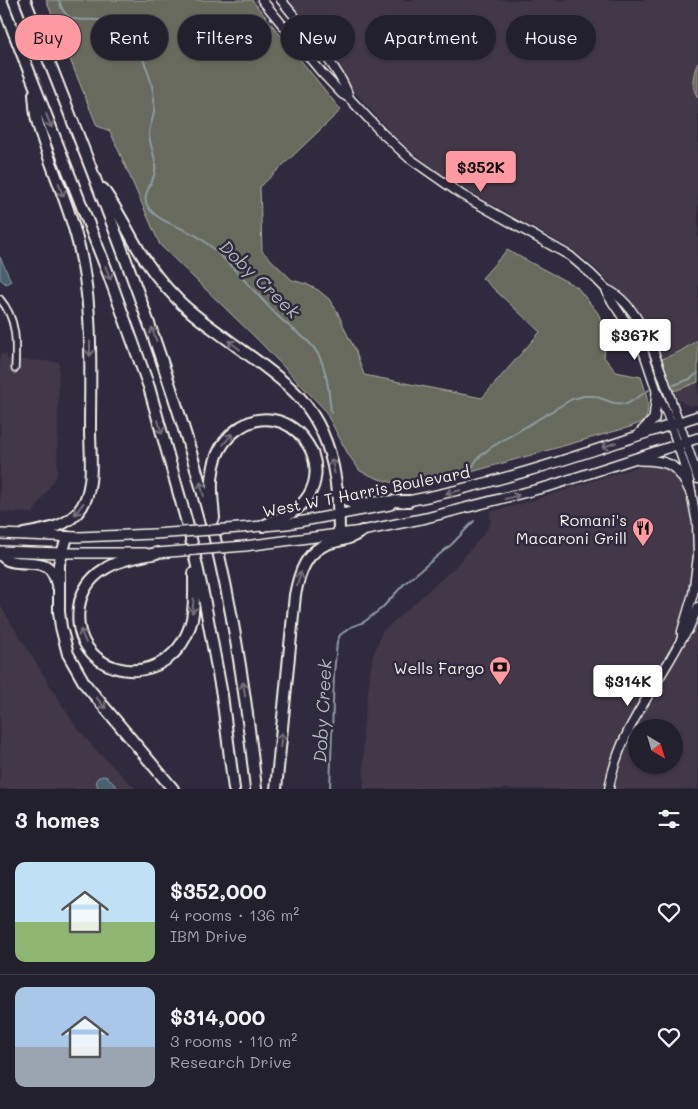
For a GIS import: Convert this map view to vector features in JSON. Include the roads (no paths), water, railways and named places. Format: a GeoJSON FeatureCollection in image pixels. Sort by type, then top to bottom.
{"type":"FeatureCollection","features":[{"type":"Feature","properties":{"kind":"highway"},"geometry":{"type":"LineString","coordinates":[[1,0],[108,273],[143,370],[175,477],[212,634],[234,789]]}},
{"type":"Feature","properties":{"kind":"highway"},"geometry":{"type":"LineString","coordinates":[[25,0],[138,292],[170,382],[195,464],[215,536],[238,654],[250,732],[256,789]]}},
{"type":"Feature","properties":{"kind":"highway"},"geometry":{"type":"LineString","coordinates":[[24,534],[60,526],[74,517],[87,497],[90,473],[90,333],[86,283],[76,235],[38,123],[31,76]]}},
{"type":"Feature","properties":{"kind":"highway"},"geometry":{"type":"LineString","coordinates":[[95,178],[111,200],[144,257],[178,300],[213,330],[287,384],[310,409],[324,432],[328,445],[336,487],[339,514],[338,533]]}},
{"type":"Feature","properties":{"kind":"highway"},"geometry":{"type":"LineString","coordinates":[[215,536],[212,479],[219,452],[224,443],[237,429],[254,421],[264,419],[288,425],[302,435],[312,451],[316,479],[302,504],[288,515],[263,526]]}},
{"type":"Feature","properties":{"kind":"highway"},"geometry":{"type":"LineString","coordinates":[[336,487],[344,500],[358,506],[380,502],[409,501]]}},
{"type":"Feature","properties":{"kind":"highway"},"geometry":{"type":"LineString","coordinates":[[276,789],[295,595],[300,575],[305,563],[316,550],[329,543],[348,540],[362,531]]}},
{"type":"Feature","properties":{"kind":"highway"},"geometry":{"type":"LineString","coordinates":[[68,537],[59,564],[60,627],[68,654],[96,697],[173,789]]}},
{"type":"Feature","properties":{"kind":"highway"},"geometry":{"type":"LineString","coordinates":[[0,553],[8,561],[34,562],[48,566],[55,576],[59,596]]}},
{"type":"Feature","properties":{"kind":"highway"},"geometry":{"type":"LineString","coordinates":[[157,553],[119,562],[101,570],[88,585],[80,601],[79,626],[88,648],[106,663],[122,670],[138,671],[157,666],[172,655],[183,640],[192,619],[194,605],[194,557]]}},
{"type":"Feature","properties":{"kind":"main road"},"geometry":{"type":"LineString","coordinates":[[638,435],[654,419],[657,392]]}},
{"type":"Feature","properties":{"kind":"main road","name":"West W T Harris Boulevard"},"geometry":{"type":"LineString","coordinates":[[0,534],[68,537],[154,534],[287,524],[469,488],[534,470],[698,416]]}},
{"type":"Feature","properties":{"kind":"main road","name":"West W T Harris Boulevard"},"geometry":{"type":"LineString","coordinates":[[0,553],[157,553],[245,546],[362,531],[408,522],[550,486],[698,438]]}},
{"type":"Feature","properties":{"kind":"main road"},"geometry":{"type":"LineString","coordinates":[[631,460],[653,460],[669,463],[680,472],[691,494]]}},
{"type":"Feature","properties":{"kind":"street"},"geometry":{"type":"LineString","coordinates":[[262,0],[322,73],[342,94],[350,98],[397,147],[424,169],[462,195],[570,256],[623,302],[636,317],[645,332],[657,361],[675,424],[698,479]]}},
{"type":"Feature","properties":{"kind":"street"},"geometry":{"type":"LineString","coordinates":[[280,0],[339,75],[350,98]]}},
{"type":"Feature","properties":{"kind":"street"},"geometry":{"type":"LineString","coordinates":[[606,289],[612,302],[641,347],[649,365],[657,392],[675,424]]}},
{"type":"Feature","properties":{"kind":"street"},"geometry":{"type":"LineString","coordinates":[[0,299],[12,318],[15,332],[15,370]]}},
{"type":"Feature","properties":{"kind":"street"},"geometry":{"type":"LineString","coordinates":[[682,443],[697,523],[698,556],[693,594],[682,631],[682,638]]}},
{"type":"Feature","properties":{"kind":"street"},"geometry":{"type":"LineString","coordinates":[[609,789],[615,761],[630,725],[688,630],[698,606]]}},
{"type":"Feature","properties":{"kind":"water"},"geometry":{"type":"Polygon","coordinates":[[[0,257],[11,281],[6,284],[0,279],[0,257]]]}},
{"type":"Feature","properties":{"kind":"water"},"geometry":{"type":"Polygon","coordinates":[[[104,776],[119,789],[98,789],[96,780],[104,776]]]}},
{"type":"Feature","properties":{"kind":"waterway","name":"Doby Creek"},"geometry":{"type":"LineString","coordinates":[[59,0],[66,15],[72,18],[77,20],[105,21],[119,28],[137,47],[144,62],[154,96],[149,134],[155,166],[154,176],[146,194],[148,207],[165,221],[194,234],[211,247],[285,323],[310,343],[318,354],[324,368],[328,383],[331,413]]}},
{"type":"Feature","properties":{"kind":"waterway"},"geometry":{"type":"LineString","coordinates":[[674,385],[690,379],[698,373]]}},
{"type":"Feature","properties":{"kind":"waterway"},"geometry":{"type":"LineString","coordinates":[[471,469],[478,458],[490,448],[572,399],[594,396],[614,403],[627,404],[649,390]]}},
{"type":"Feature","properties":{"kind":"waterway"},"geometry":{"type":"LineString","coordinates":[[330,789],[334,674],[337,642],[340,635],[351,627],[364,622],[382,608],[405,583],[452,544],[474,521]]}},
{"type":"Feature","properties":{"kind":"place","name":"Romani's Macaroni Grill"},"geometry":{"type":"Point","coordinates":[643,547]}},
{"type":"Feature","properties":{"kind":"place","name":"Wells Fargo"},"geometry":{"type":"Point","coordinates":[500,686]}}]}
